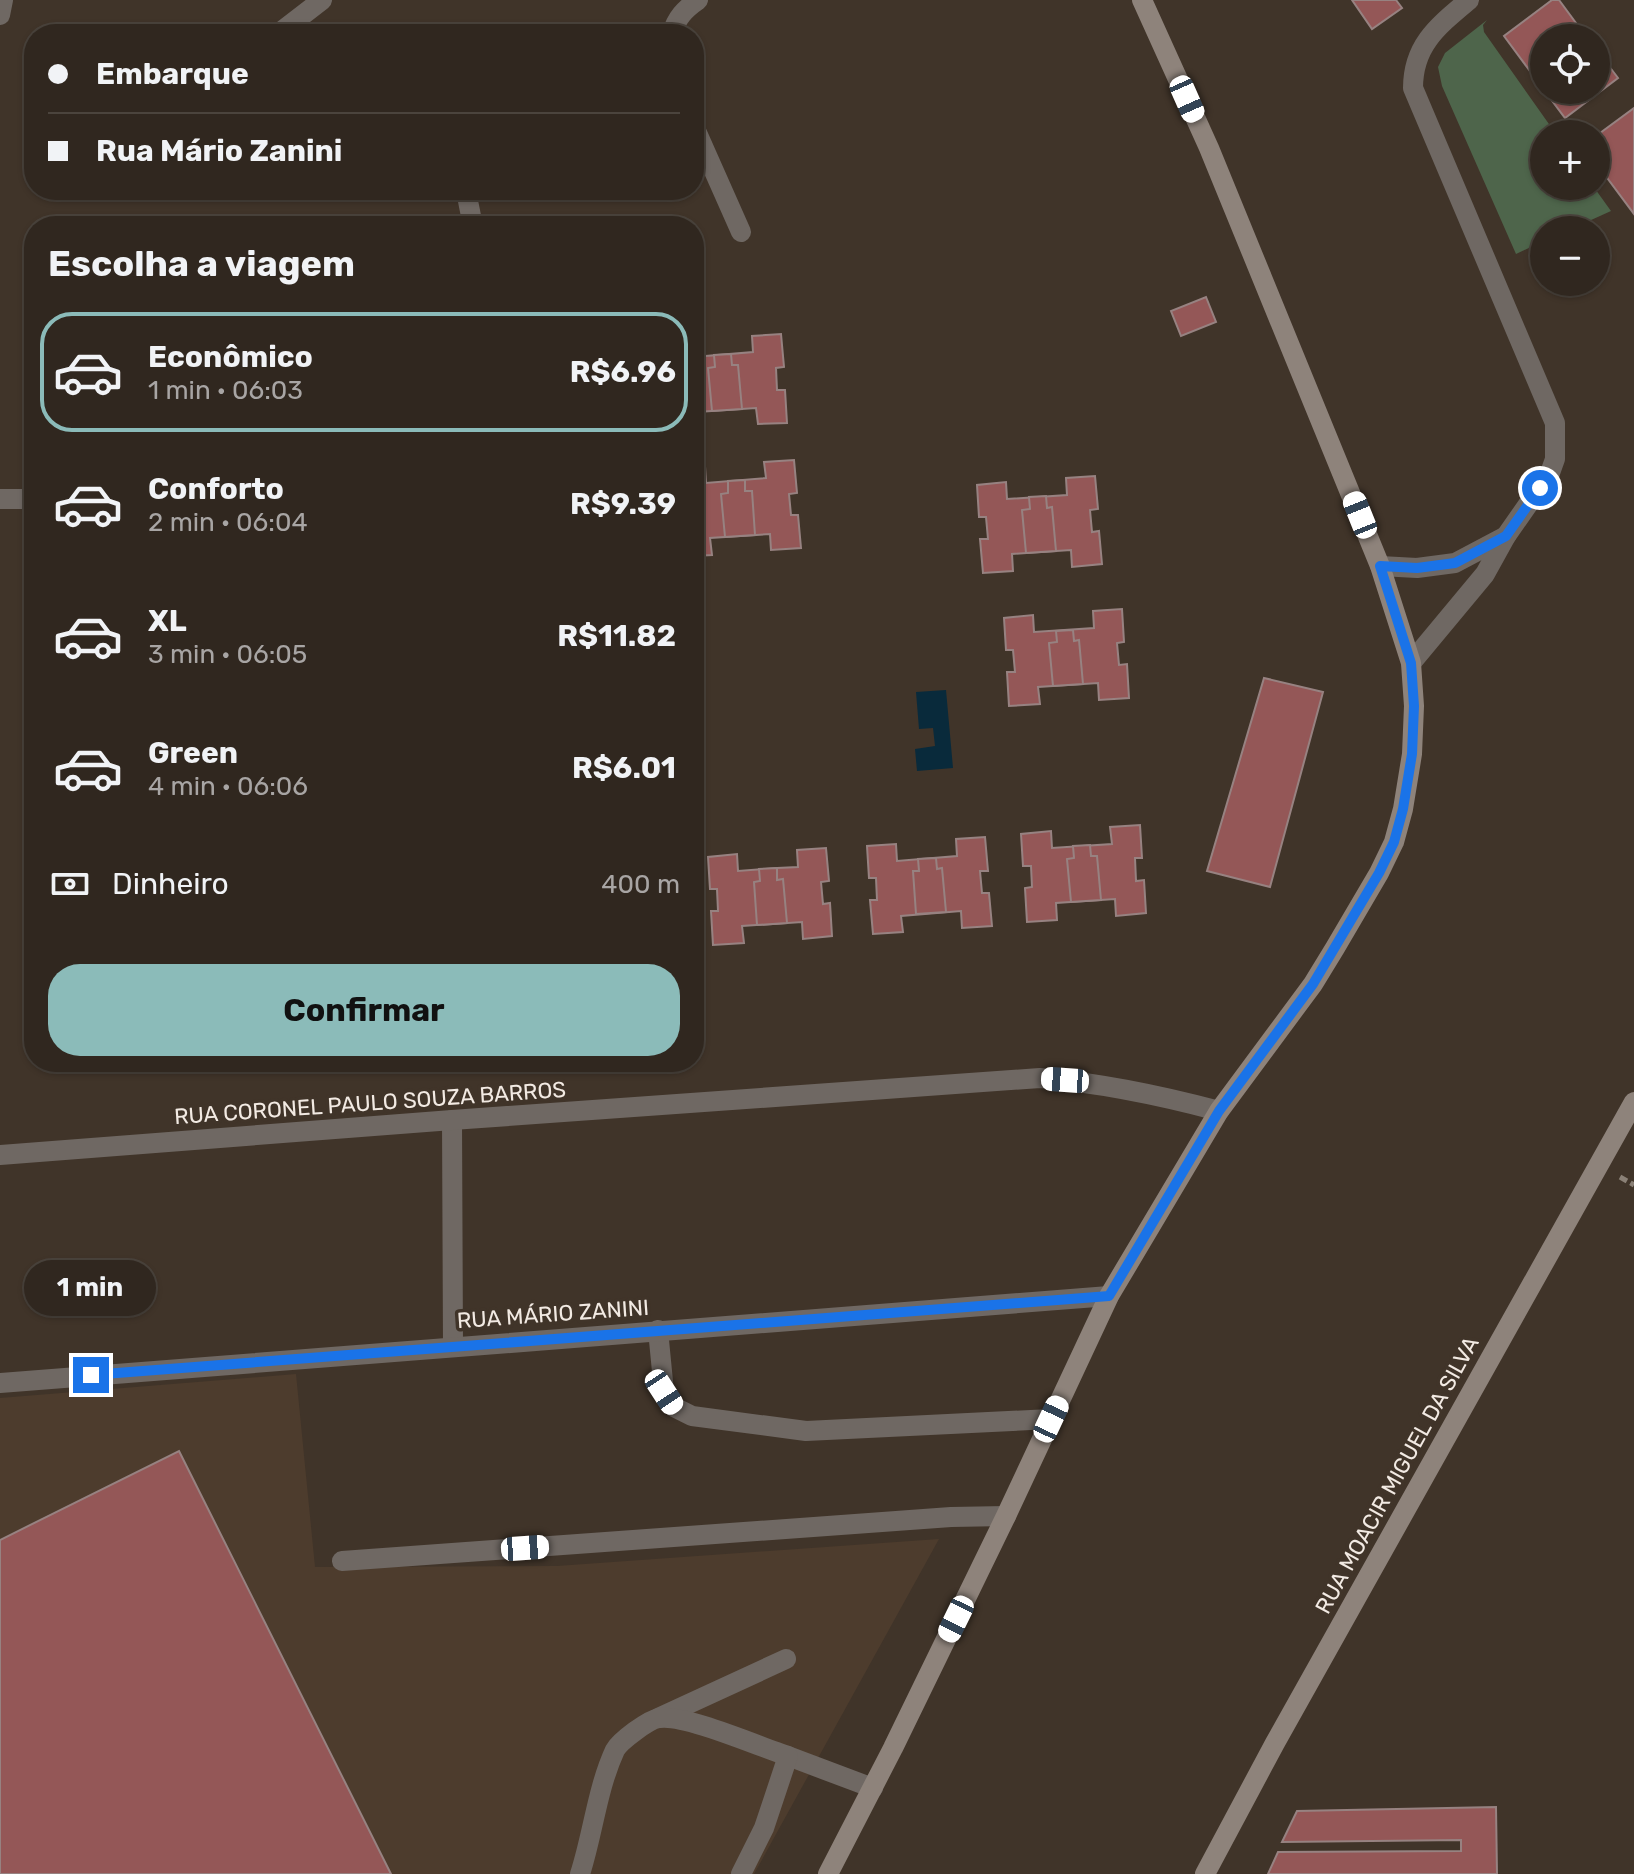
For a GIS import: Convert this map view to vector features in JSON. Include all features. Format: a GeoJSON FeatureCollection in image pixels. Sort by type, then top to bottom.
{"type":"FeatureCollection","features":[{"type":"Feature","properties":{"kind":"main road"},"geometry":{"type":"LineString","coordinates":[[828,1874],[1006,1516],[1109,1296],[1219,1111],[1313,984],[1379,873],[1394,842],[1403,809],[1412,754],[1414,706],[1411,663],[1380,566],[1221,176],[1142,0]]}},
{"type":"Feature","properties":{"kind":"main road","name":"RUA MOACIR MIGUEL DA SILVA"},"geometry":{"type":"LineString","coordinates":[[1205,1874],[1275,1743],[1634,1102]]}},
{"type":"Feature","properties":{"kind":"street"},"geometry":{"type":"LineString","coordinates":[[0,15],[3,0]]}},
{"type":"Feature","properties":{"kind":"street"},"geometry":{"type":"LineString","coordinates":[[291,24],[322,0]]}},
{"type":"Feature","properties":{"kind":"street"},"geometry":{"type":"LineString","coordinates":[[675,24],[686,9],[698,0]]}},
{"type":"Feature","properties":{"kind":"street"},"geometry":{"type":"LineString","coordinates":[[1411,663],[1485,574],[1506,536],[1550,473],[1555,459],[1555,423],[1413,88],[1413,67],[1423,46],[1440,24],[1469,0]]}},
{"type":"Feature","properties":{"kind":"street"},"geometry":{"type":"LineString","coordinates":[[704,149],[741,232]]}},
{"type":"Feature","properties":{"kind":"street"},"geometry":{"type":"LineString","coordinates":[[0,499],[24,499]]}},
{"type":"Feature","properties":{"kind":"street"},"geometry":{"type":"LineString","coordinates":[[1380,566],[1417,568],[1455,563],[1506,536]]}},
{"type":"Feature","properties":{"kind":"street","name":"RUA CORONEL PAULO SOUZA BARROS"},"geometry":{"type":"LineString","coordinates":[[0,1155],[1040,1078],[1091,1082],[1151,1093],[1219,1111]]}},
{"type":"Feature","properties":{"kind":"street"},"geometry":{"type":"LineString","coordinates":[[452,1120],[453,1346]]}},
{"type":"Feature","properties":{"kind":"street","name":"RUA MÁRIO ZANINI"},"geometry":{"type":"LineString","coordinates":[[0,1383],[1109,1296]]}},
{"type":"Feature","properties":{"kind":"street"},"geometry":{"type":"LineString","coordinates":[[658,1330],[664,1392],[674,1407],[692,1416],[806,1431],[1051,1419]]}},
{"type":"Feature","properties":{"kind":"street"},"geometry":{"type":"LineString","coordinates":[[342,1561],[951,1517],[1006,1516]]}},
{"type":"Feature","properties":{"kind":"street"},"geometry":{"type":"LineString","coordinates":[[584,1872],[603,1786],[616,1747],[658,1718],[786,1659]]}},
{"type":"Feature","properties":{"kind":"street"},"geometry":{"type":"LineString","coordinates":[[658,1718],[690,1722],[873,1788]]}},
{"type":"Feature","properties":{"kind":"street"},"geometry":{"type":"LineString","coordinates":[[741,1874],[764,1828],[788,1756]]}},
{"type":"Feature","properties":{"kind":"shaded area"},"geometry":{"type":"Polygon","coordinates":[[[296,1374],[315,1567],[557,1566],[939,1539],[754,1874],[0,1874],[0,1398],[296,1374]]]}},
{"type":"Feature","properties":{"kind":"green space"},"geometry":{"type":"Polygon","coordinates":[[[1487,20],[1483,25],[1484,32],[1530,97],[1530,104],[1535,104],[1546,120],[1530,120],[1530,200],[1603,200],[1611,211],[1600,216],[1530,216],[1530,248],[1516,254],[1442,86],[1438,67],[1445,53],[1487,20]]]}},
{"type":"Feature","properties":{"kind":"water"},"geometry":{"type":"Polygon","coordinates":[[[946,690],[953,768],[917,771],[915,749],[935,746],[933,728],[919,729],[916,692],[946,690]]]}},
{"type":"Feature","properties":{"kind":"building"},"geometry":{"type":"Polygon","coordinates":[[[1352,0],[1396,0],[1402,8],[1372,29],[1352,0]]]}},
{"type":"Feature","properties":{"kind":"building"},"geometry":{"type":"Polygon","coordinates":[[[1552,0],[1559,0],[1577,24],[1530,24],[1530,71],[1504,36],[1552,0]]]}},
{"type":"Feature","properties":{"kind":"building"},"geometry":{"type":"Polygon","coordinates":[[[1610,67],[1618,78],[1610,84],[1610,67]]]}},
{"type":"Feature","properties":{"kind":"building"},"geometry":{"type":"Polygon","coordinates":[[[1554,104],[1584,104],[1565,118],[1554,104]]]}},
{"type":"Feature","properties":{"kind":"building"},"geometry":{"type":"Polygon","coordinates":[[[1634,108],[1634,214],[1610,182],[1610,126],[1634,108]]]}},
{"type":"Feature","properties":{"kind":"building"},"geometry":{"type":"Polygon","coordinates":[[[1206,297],[1216,322],[1181,336],[1171,311],[1206,297]]]}},
{"type":"Feature","properties":{"kind":"building"},"geometry":{"type":"Polygon","coordinates":[[[781,334],[784,367],[776,368],[777,390],[785,390],[787,423],[758,424],[756,408],[704,412],[704,356],[753,352],[752,336],[781,334]]]}},
{"type":"Feature","properties":{"kind":"building"},"geometry":{"type":"Polygon","coordinates":[[[731,354],[732,365],[738,365],[742,409],[712,411],[708,368],[715,367],[714,355],[731,354]]]}},
{"type":"Feature","properties":{"kind":"building"},"geometry":{"type":"Polygon","coordinates":[[[794,460],[797,493],[789,494],[791,515],[798,515],[801,548],[771,550],[770,534],[710,538],[712,555],[704,555],[704,466],[706,483],[766,478],[764,462],[794,460]]]}},
{"type":"Feature","properties":{"kind":"building"},"geometry":{"type":"Polygon","coordinates":[[[1095,476],[1098,509],[1090,510],[1092,532],[1099,531],[1102,564],[1072,567],[1071,550],[1012,554],[1013,571],[983,573],[980,539],[988,539],[986,517],[979,517],[977,485],[1006,482],[1007,499],[1067,495],[1066,478],[1095,476]]]}},
{"type":"Feature","properties":{"kind":"building"},"geometry":{"type":"Polygon","coordinates":[[[745,480],[745,491],[752,491],[755,535],[725,537],[721,494],[728,493],[728,481],[745,480]]]}},
{"type":"Feature","properties":{"kind":"building"},"geometry":{"type":"Polygon","coordinates":[[[1046,496],[1047,508],[1052,507],[1056,551],[1026,553],[1022,510],[1030,509],[1029,497],[1046,496]]]}},
{"type":"Feature","properties":{"kind":"building"},"geometry":{"type":"Polygon","coordinates":[[[1122,609],[1124,642],[1117,643],[1119,665],[1127,664],[1129,698],[1099,700],[1098,683],[1038,687],[1040,704],[1009,706],[1007,672],[1015,672],[1013,650],[1006,650],[1004,618],[1033,615],[1034,632],[1094,628],[1093,611],[1122,609]]]}},
{"type":"Feature","properties":{"kind":"building"},"geometry":{"type":"Polygon","coordinates":[[[1073,630],[1074,641],[1079,640],[1083,684],[1053,686],[1049,643],[1057,642],[1056,631],[1073,630]]]}},
{"type":"Feature","properties":{"kind":"building"},"geometry":{"type":"Polygon","coordinates":[[[1264,678],[1323,692],[1270,887],[1207,871],[1264,678]]]}},
{"type":"Feature","properties":{"kind":"building"},"geometry":{"type":"Polygon","coordinates":[[[1140,825],[1142,858],[1135,858],[1136,881],[1144,880],[1146,913],[1116,916],[1115,899],[1056,903],[1057,920],[1027,922],[1025,888],[1032,887],[1031,866],[1023,866],[1021,834],[1051,831],[1052,848],[1112,844],[1110,827],[1140,825]]]}},
{"type":"Feature","properties":{"kind":"building"},"geometry":{"type":"Polygon","coordinates":[[[985,837],[988,871],[980,871],[982,893],[989,893],[992,926],[962,928],[961,911],[901,916],[903,932],[873,934],[870,900],[877,900],[876,878],[869,878],[867,846],[896,844],[897,861],[957,856],[956,839],[985,837]]]}},
{"type":"Feature","properties":{"kind":"building"},"geometry":{"type":"Polygon","coordinates":[[[1090,845],[1091,856],[1097,856],[1101,900],[1071,902],[1067,859],[1074,858],[1073,846],[1090,845]]]}},
{"type":"Feature","properties":{"kind":"building"},"geometry":{"type":"Polygon","coordinates":[[[826,848],[829,881],[821,882],[823,904],[830,903],[832,936],[803,939],[802,922],[742,926],[744,943],[713,945],[711,911],[718,911],[717,889],[710,889],[708,857],[737,854],[738,871],[798,867],[797,850],[826,848]]]}},
{"type":"Feature","properties":{"kind":"building"},"geometry":{"type":"Polygon","coordinates":[[[936,858],[937,869],[942,868],[946,912],[916,914],[913,871],[919,871],[918,859],[936,858]]]}},
{"type":"Feature","properties":{"kind":"building"},"geometry":{"type":"Polygon","coordinates":[[[777,868],[777,880],[783,879],[787,923],[757,925],[754,882],[760,881],[759,869],[777,868]]]}},
{"type":"Feature","properties":{"kind":"building"},"geometry":{"type":"Polygon","coordinates":[[[179,1451],[391,1874],[0,1874],[0,1540],[179,1451]]]}},
{"type":"Feature","properties":{"kind":"building"},"geometry":{"type":"Polygon","coordinates":[[[1496,1807],[1497,1874],[1268,1874],[1278,1852],[1461,1851],[1461,1840],[1282,1842],[1297,1811],[1496,1807]]]}},
{"type":"Feature","properties":{"kind":"route"},"geometry":{"type":"LineString","coordinates":[[91,1375],[1109,1296],[1219,1111],[1313,984],[1394,842],[1412,754],[1414,706],[1411,663],[1380,566],[1417,568],[1455,563],[1506,536],[1540,488]]}}]}
